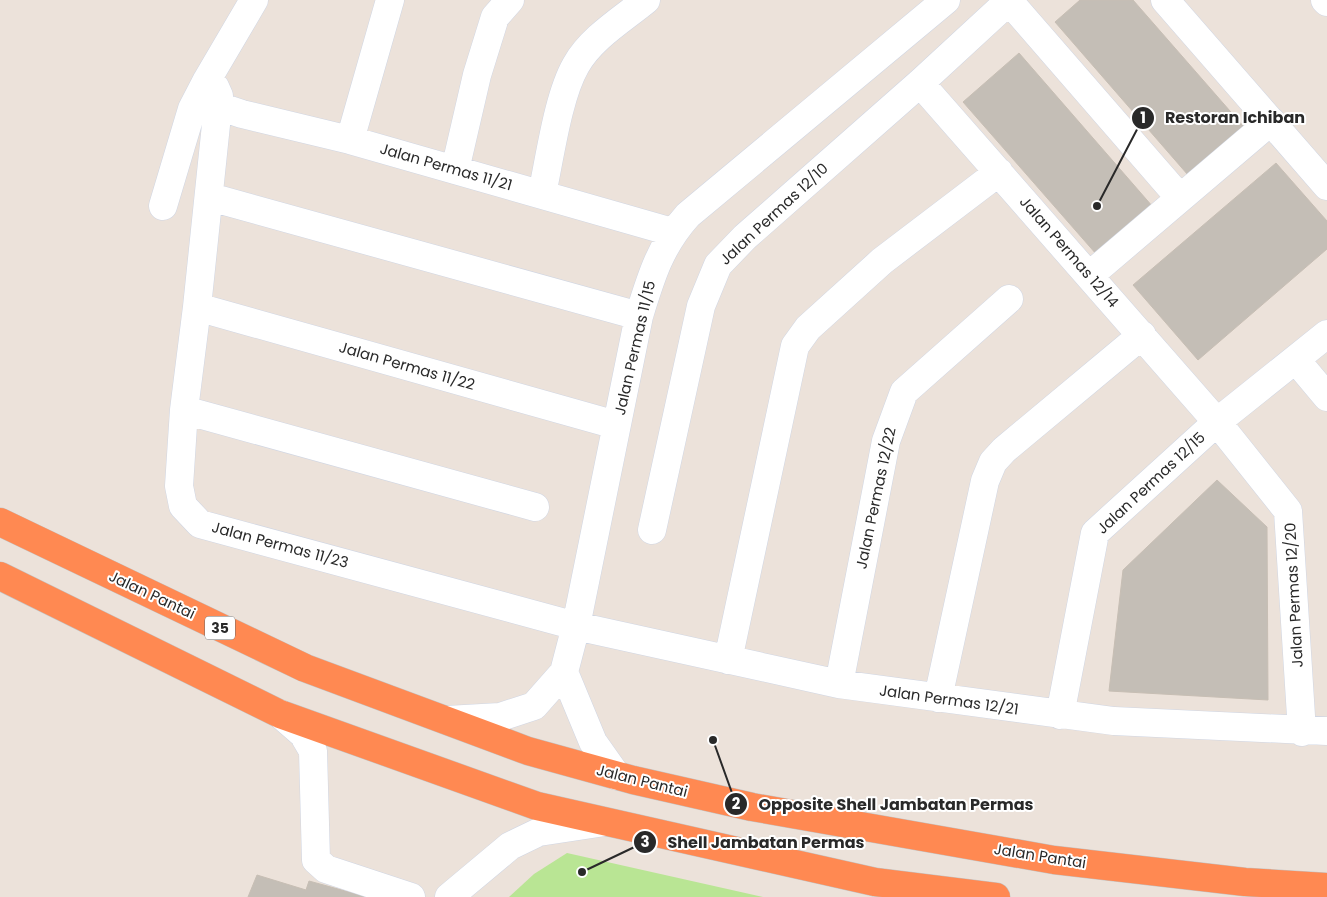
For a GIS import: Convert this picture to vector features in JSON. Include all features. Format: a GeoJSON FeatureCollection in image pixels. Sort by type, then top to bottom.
{"type":"FeatureCollection","features":[{"type":"Feature","properties":{"kind":"highway","name":"Jalan Pantai"},"geometry":{"type":"LineString","coordinates":[[0,522],[305,668],[528,751],[617,776],[752,807],[1054,860],[1245,882],[1327,887]]}},
{"type":"Feature","properties":{"kind":"highway"},"geometry":{"type":"LineString","coordinates":[[0,576],[280,714],[537,806],[874,882],[996,897]]}},
{"type":"Feature","properties":{"kind":"street"},"geometry":{"type":"LineString","coordinates":[[163,206],[192,109],[254,0]]}},
{"type":"Feature","properties":{"kind":"street"},"geometry":{"type":"LineString","coordinates":[[350,140],[390,0]]}},
{"type":"Feature","properties":{"kind":"street"},"geometry":{"type":"LineString","coordinates":[[455,170],[477,75],[496,17],[510,0]]}},
{"type":"Feature","properties":{"kind":"street"},"geometry":{"type":"LineString","coordinates":[[542,194],[566,86],[576,64],[595,42],[646,0]]}},
{"type":"Feature","properties":{"kind":"street","name":"Jalan Permas 11/15"},"geometry":{"type":"LineString","coordinates":[[446,720],[500,717],[534,706],[564,672],[576,626],[639,316],[652,274],[672,232],[688,215],[946,0]]}},
{"type":"Feature","properties":{"kind":"street"},"geometry":{"type":"LineString","coordinates":[[1009,0],[1180,198]]}},
{"type":"Feature","properties":{"kind":"street","name":"Jalan Permas 12/10"},"geometry":{"type":"LineString","coordinates":[[652,530],[701,306],[718,266],[745,237],[920,83],[1009,0]]}},
{"type":"Feature","properties":{"kind":"street"},"geometry":{"type":"LineString","coordinates":[[1165,0],[1326,184]]}},
{"type":"Feature","properties":{"kind":"street"},"geometry":{"type":"LineString","coordinates":[[207,80],[216,87],[219,96],[218,106]]}},
{"type":"Feature","properties":{"kind":"street","name":"Jalan Permas 12/14"},"geometry":{"type":"LineString","coordinates":[[920,83],[1217,422]]}},
{"type":"Feature","properties":{"kind":"street","name":"Jalan Permas 11/21"},"geometry":{"type":"LineString","coordinates":[[218,106],[242,114],[350,140],[672,232]]}},
{"type":"Feature","properties":{"kind":"street","name":"Jalan Permas 11/23"},"geometry":{"type":"LineString","coordinates":[[218,106],[198,308],[184,410],[179,486],[183,506],[200,524],[576,626]]}},
{"type":"Feature","properties":{"kind":"street"},"geometry":{"type":"LineString","coordinates":[[1090,275],[1271,121]]}},
{"type":"Feature","properties":{"kind":"street"},"geometry":{"type":"LineString","coordinates":[[728,660],[795,346],[808,328],[882,261],[999,172]]}},
{"type":"Feature","properties":{"kind":"street"},"geometry":{"type":"LineString","coordinates":[[210,197],[639,316]]}},
{"type":"Feature","properties":{"kind":"street","name":"Jalan Permas 12/22"},"geometry":{"type":"LineString","coordinates":[[839,684],[886,441],[904,392],[1009,299]]}},
{"type":"Feature","properties":{"kind":"street","name":"Jalan Permas 11/22"},"geometry":{"type":"LineString","coordinates":[[198,308],[616,425]]}},
{"type":"Feature","properties":{"kind":"street","name":"Jalan Permas 12/15"},"geometry":{"type":"LineString","coordinates":[[1060,715],[1095,533],[1217,422],[1327,334]]}},
{"type":"Feature","properties":{"kind":"street"},"geometry":{"type":"LineString","coordinates":[[938,698],[985,481],[993,462],[1004,450],[1142,335]]}},
{"type":"Feature","properties":{"kind":"street"},"geometry":{"type":"LineString","coordinates":[[1296,360],[1327,397]]}},
{"type":"Feature","properties":{"kind":"street"},"geometry":{"type":"LineString","coordinates":[[184,410],[535,508]]}},
{"type":"Feature","properties":{"kind":"street","name":"Jalan Permas 12/20"},"geometry":{"type":"LineString","coordinates":[[1217,422],[1289,515],[1314,731]]}},
{"type":"Feature","properties":{"kind":"street","name":"Jalan Permas 12/21"},"geometry":{"type":"LineString","coordinates":[[576,626],[839,684],[1060,715],[1162,725],[1314,731]]}},
{"type":"Feature","properties":{"kind":"street"},"geometry":{"type":"LineString","coordinates":[[564,672],[593,742],[617,776]]}},
{"type":"Feature","properties":{"kind":"street"},"geometry":{"type":"LineString","coordinates":[[280,714],[303,734],[313,752],[316,860],[326,869],[411,897]]}},
{"type":"Feature","properties":{"kind":"street"},"geometry":{"type":"LineString","coordinates":[[449,897],[510,846],[538,832],[606,822]]}},
{"type":"Feature","properties":{"kind":"green space"},"geometry":{"type":"Polygon","coordinates":[[[567,853],[763,897],[509,897],[534,874],[567,853]]]}},
{"type":"Feature","properties":{"kind":"building"},"geometry":{"type":"Polygon","coordinates":[[[1080,0],[1133,0],[1244,127],[1188,175],[1055,22],[1080,0]]]}},
{"type":"Feature","properties":{"kind":"building"},"geometry":{"type":"Polygon","coordinates":[[[1019,53],[1153,207],[1097,255],[963,102],[1019,53]]]}},
{"type":"Feature","properties":{"kind":"building"},"geometry":{"type":"Polygon","coordinates":[[[1276,163],[1327,221],[1327,249],[1198,360],[1133,285],[1276,163]]]}},
{"type":"Feature","properties":{"kind":"building"},"geometry":{"type":"Polygon","coordinates":[[[1217,480],[1267,527],[1268,700],[1109,691],[1123,570],[1217,480]]]}},
{"type":"Feature","properties":{"kind":"building"},"geometry":{"type":"Polygon","coordinates":[[[257,875],[306,890],[309,881],[367,897],[248,897],[257,875]]]}},
{"type":"Feature","properties":{"kind":"place","name":"Restoran Ichiban"},"geometry":{"type":"Point","coordinates":[1097,206]}},
{"type":"Feature","properties":{"kind":"place","name":"Opposite Shell Jambatan Permas"},"geometry":{"type":"Point","coordinates":[713,740]}},
{"type":"Feature","properties":{"kind":"place","name":"Shell Jambatan Permas"},"geometry":{"type":"Point","coordinates":[582,872]}}]}
